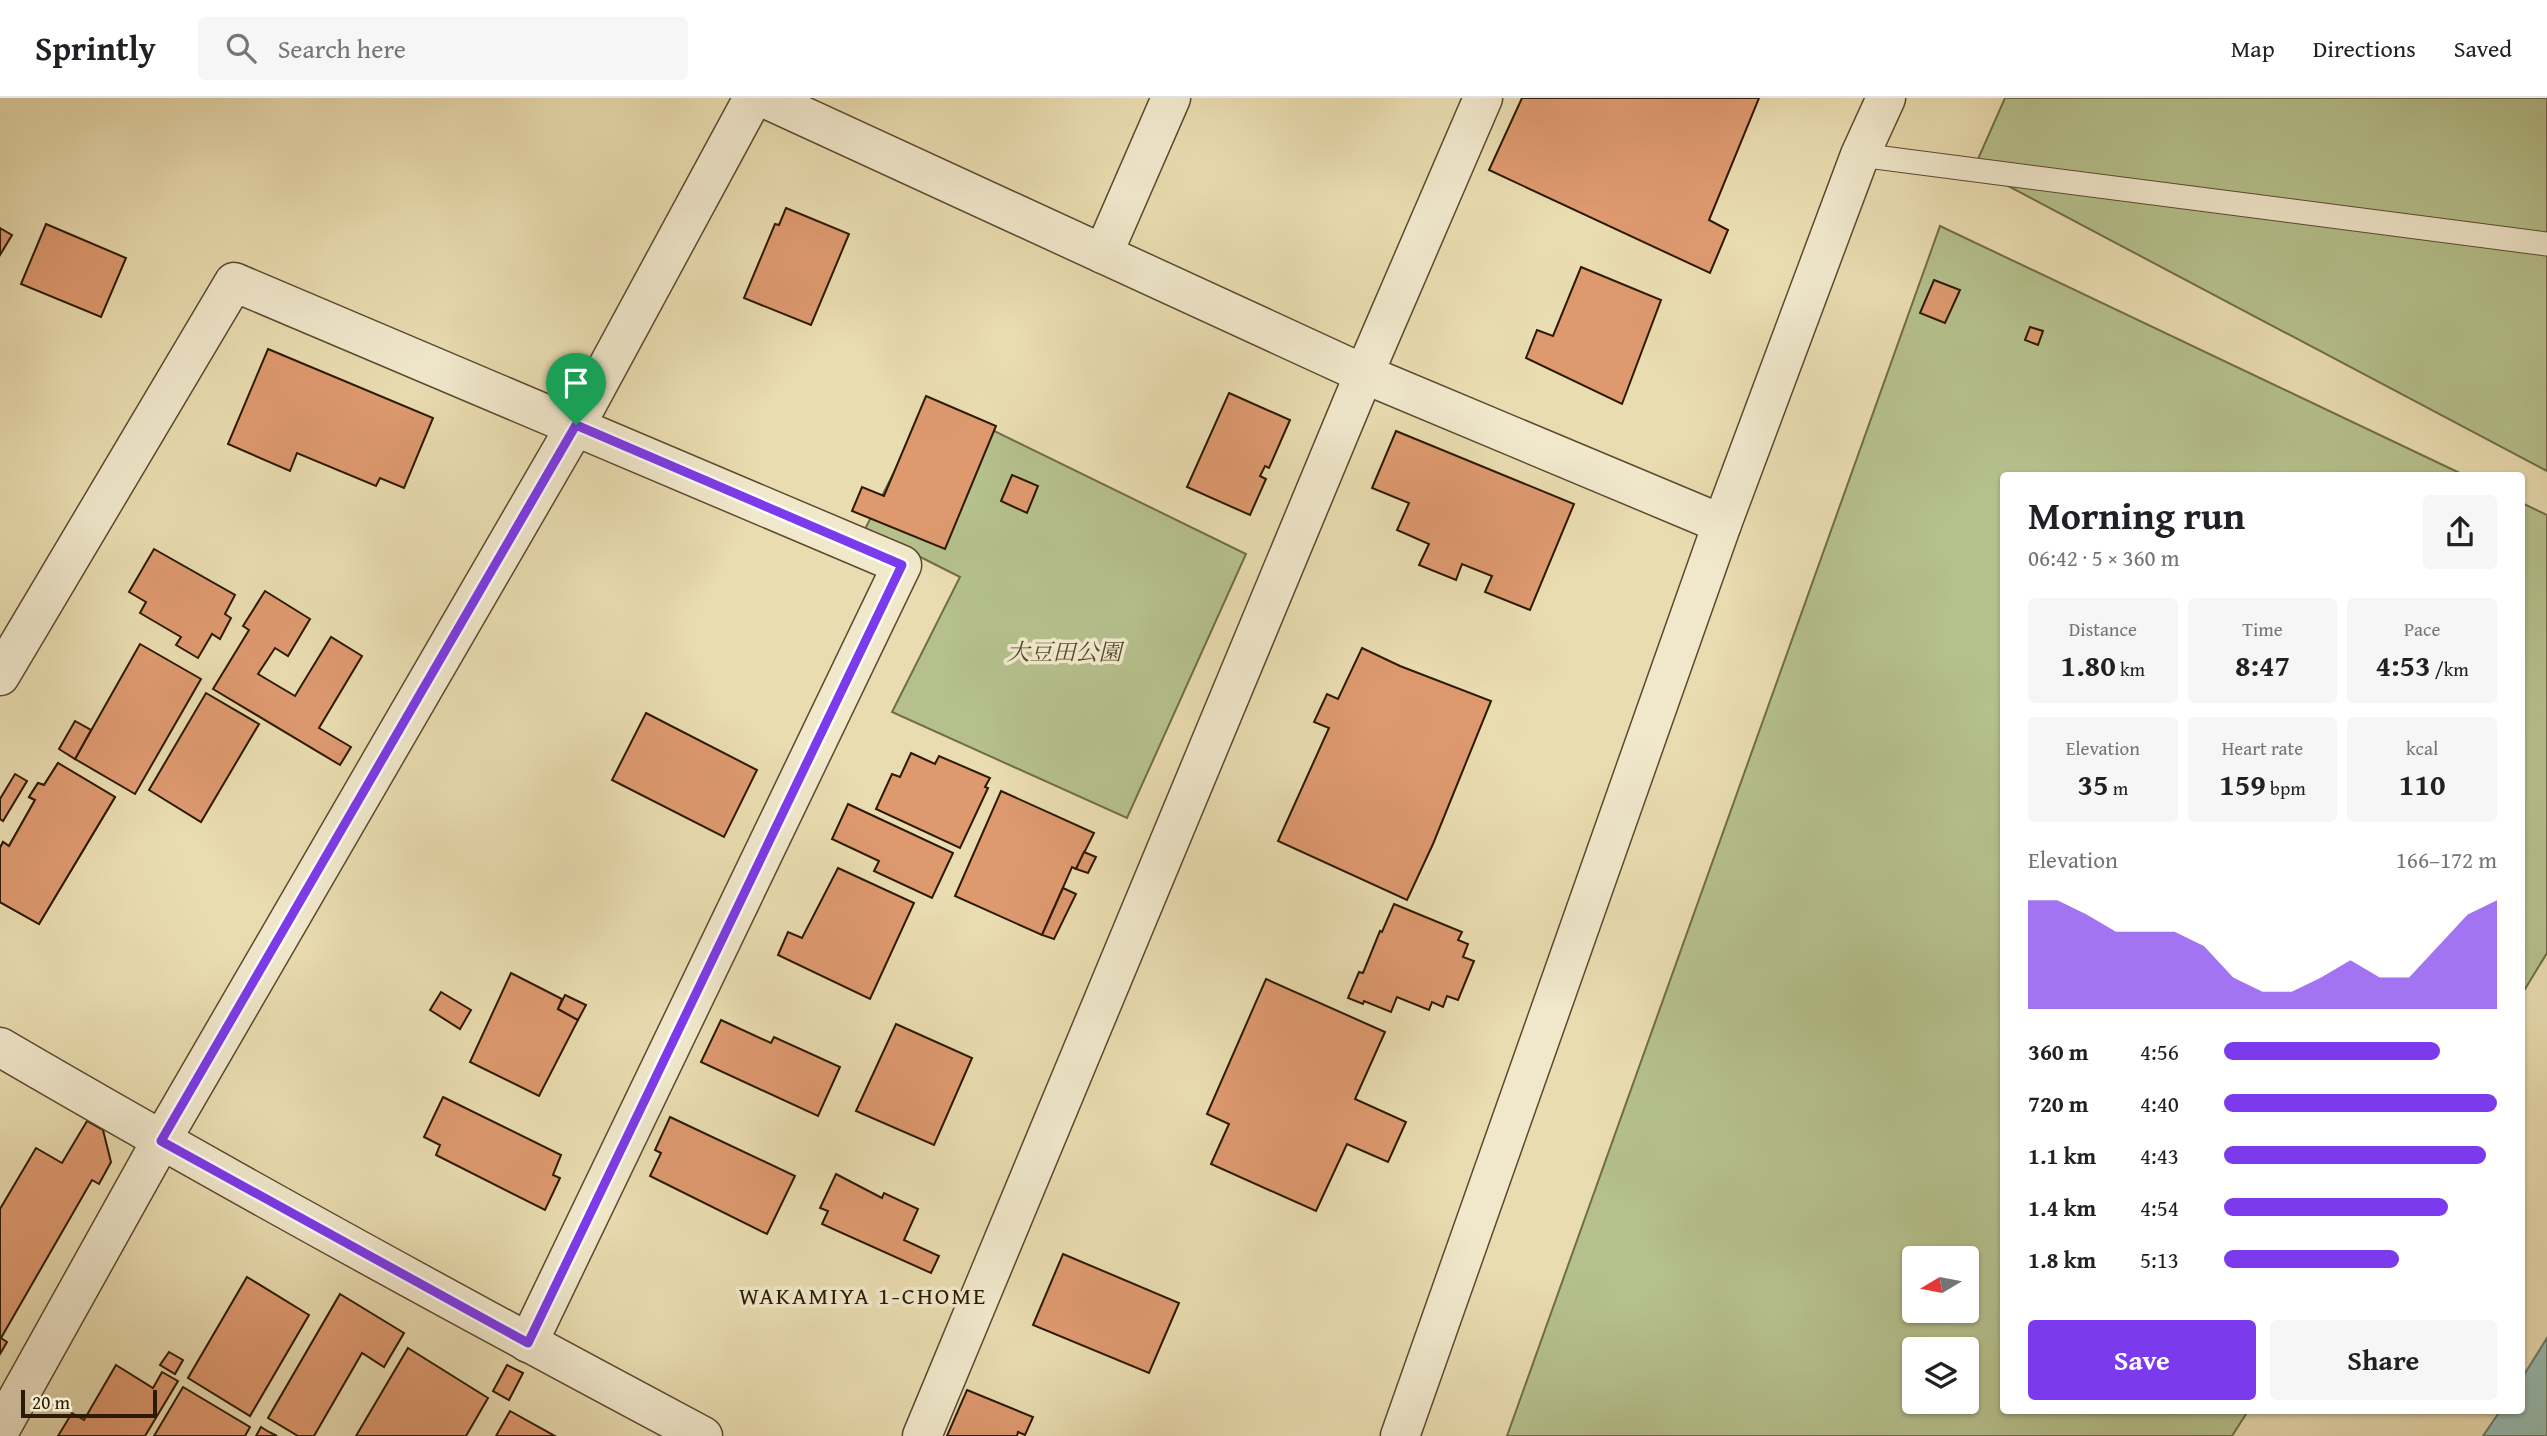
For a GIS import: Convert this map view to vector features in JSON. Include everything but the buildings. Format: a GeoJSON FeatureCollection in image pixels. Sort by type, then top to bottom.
{"type":"FeatureCollection","features":[{"type":"Feature","properties":{"kind":"street"},"geometry":{"type":"LineString","coordinates":[[0,1430],[161,1141],[576,425],[753,98]]}},
{"type":"Feature","properties":{"kind":"street"},"geometry":{"type":"LineString","coordinates":[[764,98],[1364,374],[1722,524]]}},
{"type":"Feature","properties":{"kind":"street"},"geometry":{"type":"LineString","coordinates":[[1103,254],[1171,98]]}},
{"type":"Feature","properties":{"kind":"street"},"geometry":{"type":"LineString","coordinates":[[922,1436],[1364,374],[1483,98]]}},
{"type":"Feature","properties":{"kind":"street"},"geometry":{"type":"LineString","coordinates":[[1400,1436],[1722,524],[1860,155],[1886,98]]}},
{"type":"Feature","properties":{"kind":"street"},"geometry":{"type":"LineString","coordinates":[[0,676],[234,282],[902,565],[528,1343]]}},
{"type":"Feature","properties":{"kind":"street"},"geometry":{"type":"LineString","coordinates":[[0,1047],[161,1141],[703,1436]]}},
{"type":"Feature","properties":{"kind":"lane"},"geometry":{"type":"LineString","coordinates":[[1860,155],[2547,244]]}},
{"type":"Feature","properties":{"kind":"green space"},"geometry":{"type":"Polygon","coordinates":[[[2005,98],[2547,98],[2547,471],[1974,168],[2005,98]]]}},
{"type":"Feature","properties":{"kind":"green space"},"geometry":{"type":"Polygon","coordinates":[[[1940,226],[2458,472],[2000,472],[2000,1414],[2246,1414],[2232,1436],[1507,1436],[1940,226]]]}},
{"type":"Feature","properties":{"kind":"green space","name":"大豆田公園"},"geometry":{"type":"Polygon","coordinates":[[[931,400],[1246,554],[1127,818],[892,712],[960,577],[865,529],[931,400]]]}},
{"type":"Feature","properties":{"kind":"green space"},"geometry":{"type":"Polygon","coordinates":[[[2525,504],[2547,515],[2547,953],[2525,989],[2525,504]]]}},
{"type":"Feature","properties":{"kind":"water"},"geometry":{"type":"Polygon","coordinates":[[[2547,1338],[2547,1436],[2483,1436],[2498,1414],[2525,1414],[2525,1373],[2547,1338]]]}},
{"type":"Feature","properties":{"kind":"district","name":"WAKAMIYA 1-CHOME"},"geometry":{"type":"Point","coordinates":[863,1295]}},
{"type":"Feature","properties":{"kind":"route"},"geometry":{"type":"LineString","coordinates":[[576,425],[902,565],[528,1343],[161,1141],[576,425]]}}]}
